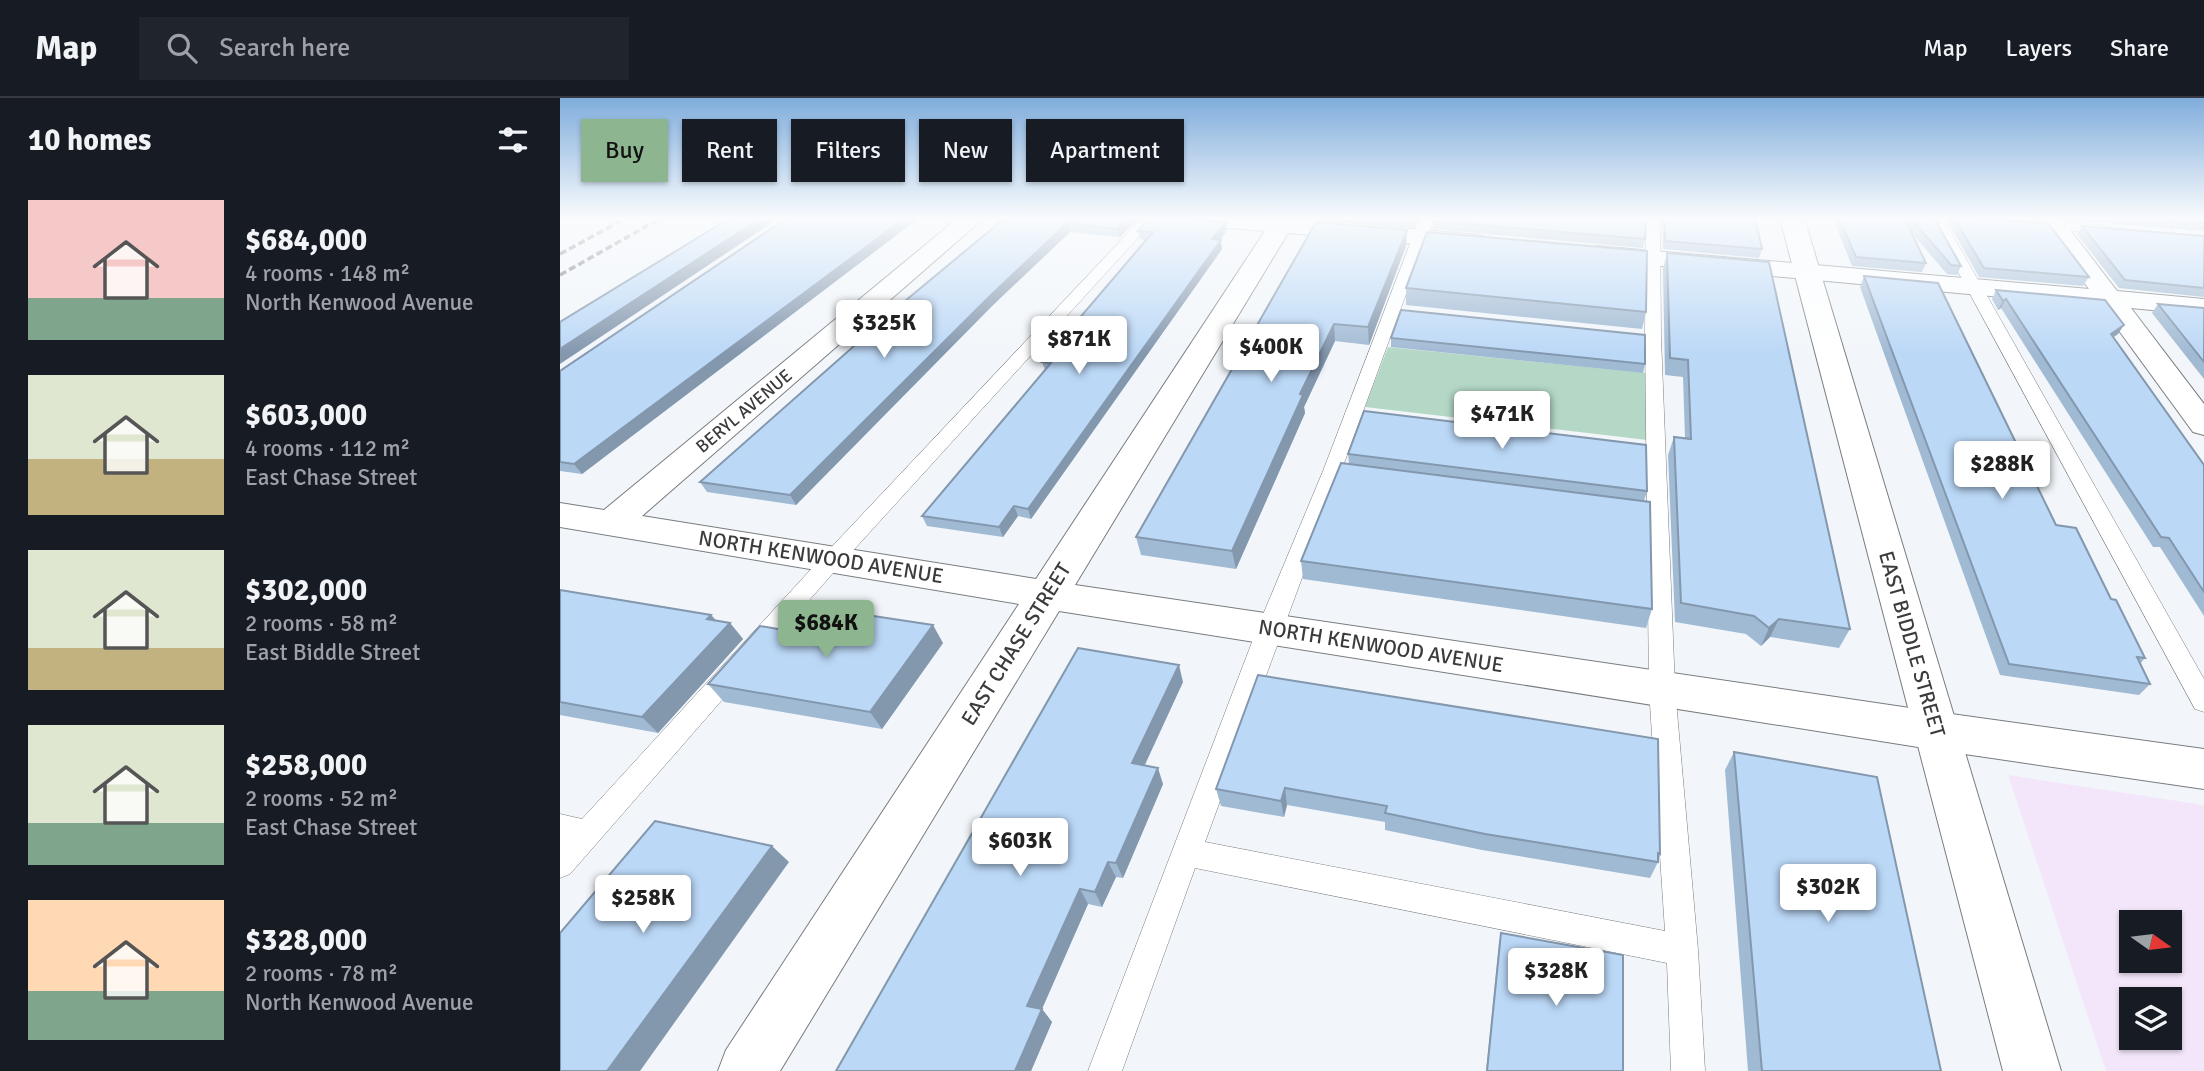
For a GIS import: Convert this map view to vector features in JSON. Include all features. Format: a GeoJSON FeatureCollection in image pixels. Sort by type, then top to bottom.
{"type":"FeatureCollection","features":[{"type":"Feature","properties":{"kind":"street","name":"BERYL AVENUE"},"geometry":{"type":"LineString","coordinates":[[613,522],[918,263]]}},
{"type":"Feature","properties":{"kind":"street","name":"EAST CHASE STREET"},"geometry":{"type":"LineString","coordinates":[[747,1071],[1257,263]]}},
{"type":"Feature","properties":{"kind":"street"},"geometry":{"type":"LineString","coordinates":[[1713,263],[2204,307]]}},
{"type":"Feature","properties":{"kind":"street","name":"EAST BIDDLE STREET"},"geometry":{"type":"LineString","coordinates":[[1806,263],[2032,1071]]}},
{"type":"Feature","properties":{"kind":"street"},"geometry":{"type":"LineString","coordinates":[[2079,263],[2204,425]]}},
{"type":"Feature","properties":{"kind":"street","name":"NORTH KENWOOD AVENUE"},"geometry":{"type":"LineString","coordinates":[[560,514],[1047,595],[1662,690],[2204,769]]}},
{"type":"Feature","properties":{"kind":"lane"},"geometry":{"type":"LineString","coordinates":[[560,864],[832,560],[1107,263]]}},
{"type":"Feature","properties":{"kind":"lane"},"geometry":{"type":"LineString","coordinates":[[1105,1071],[1269,629],[1333,471],[1362,413],[1400,312],[1414,263]]}},
{"type":"Feature","properties":{"kind":"lane"},"geometry":{"type":"LineString","coordinates":[[1653,263],[1646,338],[1649,446],[1658,512],[1662,690],[1682,950],[1688,1071]]}},
{"type":"Feature","properties":{"kind":"lane"},"geometry":{"type":"LineString","coordinates":[[1962,263],[2204,702]]}},
{"type":"Feature","properties":{"kind":"lane"},"geometry":{"type":"LineString","coordinates":[[1333,471],[1360,474]]}},
{"type":"Feature","properties":{"kind":"lane"},"geometry":{"type":"LineString","coordinates":[[1631,509],[1658,512]]}},
{"type":"Feature","properties":{"kind":"lane"},"geometry":{"type":"LineString","coordinates":[[560,827],[588,833]]}},
{"type":"Feature","properties":{"kind":"lane"},"geometry":{"type":"LineString","coordinates":[[1186,852],[1682,950]]}},
{"type":"Feature","properties":{"kind":"shaded area"},"geometry":{"type":"Polygon","coordinates":[[[2008,775],[2204,805],[2204,1071],[2106,1071],[2008,775]]]}},
{"type":"Feature","properties":{"kind":"green space"},"geometry":{"type":"Polygon","coordinates":[[[1388,347],[1646,373],[1647,440],[1365,407],[1388,347]]]}},
{"type":"Feature","properties":{"kind":"building"},"geometry":{"type":"Polygon","coordinates":[[[656,263],[691,263],[560,349],[560,322],[656,263]]]}},
{"type":"Feature","properties":{"kind":"building"},"geometry":{"type":"Polygon","coordinates":[[[720,263],[844,263],[574,464],[560,462],[560,371],[720,263]]]}},
{"type":"Feature","properties":{"kind":"building"},"geometry":{"type":"Polygon","coordinates":[[[950,263],[1024,263],[790,495],[700,482],[950,263]]]}},
{"type":"Feature","properties":{"kind":"building"},"geometry":{"type":"Polygon","coordinates":[[[1126,263],[1204,263],[1028,509],[1014,506],[999,527],[922,516],[1051,363],[1042,362],[1126,263]]]}},
{"type":"Feature","properties":{"kind":"building"},"geometry":{"type":"Polygon","coordinates":[[[1292,263],[1394,263],[1368,327],[1334,324],[1300,394],[1303,395],[1232,551],[1136,537],[1292,263]]]}},
{"type":"Feature","properties":{"kind":"building"},"geometry":{"type":"Polygon","coordinates":[[[1415,263],[1647,263],[1646,312],[1406,288],[1415,263]]]}},
{"type":"Feature","properties":{"kind":"building"},"geometry":{"type":"Polygon","coordinates":[[[1667,263],[1769,263],[1850,629],[1779,619],[1769,628],[1754,616],[1681,603],[1674,437],[1691,439],[1688,360],[1670,358],[1667,263]]]}},
{"type":"Feature","properties":{"kind":"building"},"geometry":{"type":"Polygon","coordinates":[[[1981,263],[2079,263],[2089,277],[1984,268],[1981,263]]]}},
{"type":"Feature","properties":{"kind":"building"},"geometry":{"type":"Polygon","coordinates":[[[2112,263],[2204,263],[2204,288],[2125,280],[2112,263]]]}},
{"type":"Feature","properties":{"kind":"building"},"geometry":{"type":"Polygon","coordinates":[[[1864,276],[1938,283],[2056,525],[2076,528],[2111,599],[2116,600],[2145,658],[2137,657],[2150,684],[2009,664],[1864,276]]]}},
{"type":"Feature","properties":{"kind":"building"},"geometry":{"type":"Polygon","coordinates":[[[1996,290],[2105,300],[2124,325],[2111,334],[2204,465],[2204,592],[2169,538],[2161,537],[2006,299],[2003,301],[1996,290]]]}},
{"type":"Feature","properties":{"kind":"building"},"geometry":{"type":"Polygon","coordinates":[[[2158,304],[2204,308],[2204,362],[2158,304]]]}},
{"type":"Feature","properties":{"kind":"building"},"geometry":{"type":"Polygon","coordinates":[[[1401,310],[1645,335],[1645,364],[1391,338],[1401,310]]]}},
{"type":"Feature","properties":{"kind":"building"},"geometry":{"type":"Polygon","coordinates":[[[1364,411],[1646,445],[1647,491],[1348,454],[1364,411]]]}},
{"type":"Feature","properties":{"kind":"building"},"geometry":{"type":"Polygon","coordinates":[[[1341,463],[1650,502],[1652,609],[1301,561],[1341,463]]]}},
{"type":"Feature","properties":{"kind":"building"},"geometry":{"type":"Polygon","coordinates":[[[560,590],[711,615],[707,619],[730,623],[642,717],[560,702],[560,590]]]}},
{"type":"Feature","properties":{"kind":"building"},"geometry":{"type":"Polygon","coordinates":[[[827,609],[933,625],[870,712],[708,684],[760,626],[807,634],[827,609]]]}},
{"type":"Feature","properties":{"kind":"building"},"geometry":{"type":"Polygon","coordinates":[[[1078,648],[1179,665],[1132,763],[1158,768],[1116,863],[1108,862],[1095,892],[1080,889],[1027,1006],[1042,1009],[1015,1071],[836,1071],[1078,648]]]}},
{"type":"Feature","properties":{"kind":"building"},"geometry":{"type":"Polygon","coordinates":[[[1258,675],[1658,739],[1658,862],[1485,834],[1385,813],[1387,806],[1285,788],[1281,801],[1216,789],[1258,675]]]}},
{"type":"Feature","properties":{"kind":"building"},"geometry":{"type":"Polygon","coordinates":[[[1734,752],[1877,777],[1941,1071],[1762,1071],[1734,752]]]}},
{"type":"Feature","properties":{"kind":"building"},"geometry":{"type":"Polygon","coordinates":[[[655,821],[772,846],[607,1071],[560,1071],[560,933],[655,821]]]}},
{"type":"Feature","properties":{"kind":"building"},"geometry":{"type":"Polygon","coordinates":[[[1501,933],[1623,955],[1623,1071],[1487,1071],[1501,933]]]}},
{"type":"Feature","properties":{"kind":"railway"},"geometry":{"type":"LineString","coordinates":[[560,275],[581,263]]}}]}
